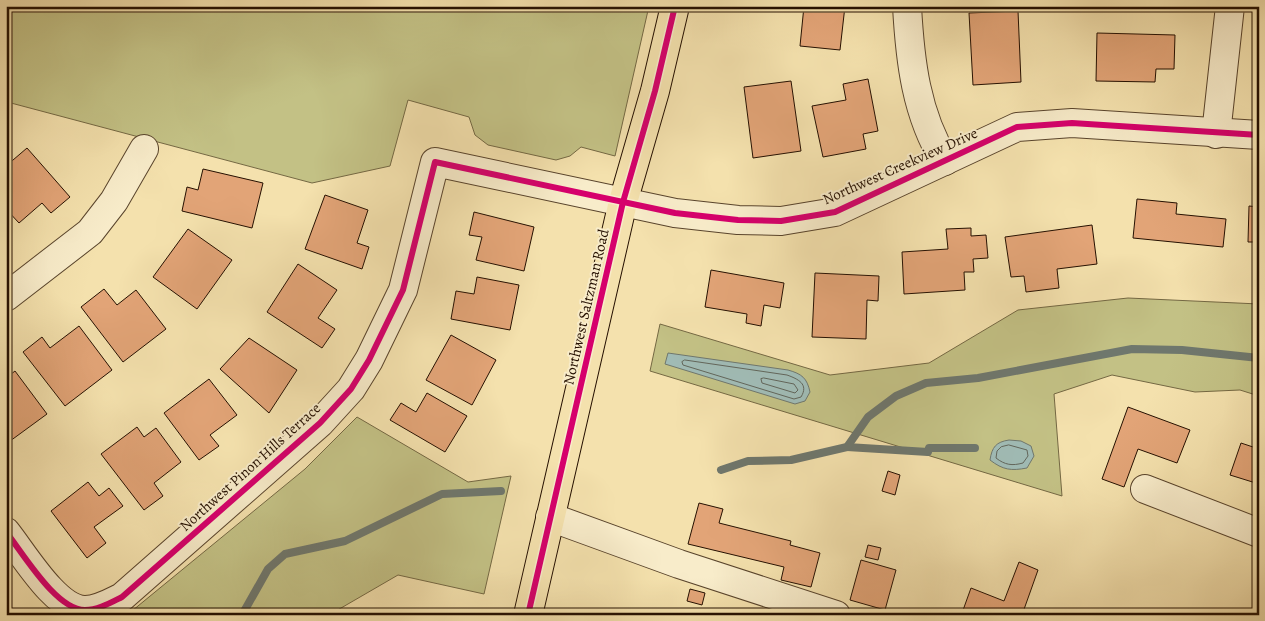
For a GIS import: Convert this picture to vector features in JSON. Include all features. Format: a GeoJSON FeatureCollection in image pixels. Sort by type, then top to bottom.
{"type":"FeatureCollection","features":[{"type":"Feature","properties":{"kind":"main road","name":"Northwest Saltzman Road"},"geometry":{"type":"LineString","coordinates":[[528,615],[623,202],[655,91],[675,6]]}},
{"type":"Feature","properties":{"kind":"street"},"geometry":{"type":"LineString","coordinates":[[907,6],[911,60],[918,100],[932,141],[945,162]]}},
{"type":"Feature","properties":{"kind":"street"},"geometry":{"type":"LineString","coordinates":[[1216,134],[1230,6]]}},
{"type":"Feature","properties":{"kind":"street","name":"Northwest Creekview Drive"},"geometry":{"type":"LineString","coordinates":[[435,162],[684,214],[738,220],[781,221],[835,212],[945,162],[1017,126],[1072,123],[1216,134],[1259,135]]}},
{"type":"Feature","properties":{"kind":"street"},"geometry":{"type":"LineString","coordinates":[[6,298],[90,232],[114,201],[144,150]]}},
{"type":"Feature","properties":{"kind":"street","name":"Northwest Pinon Hills Terrace"},"geometry":{"type":"LineString","coordinates":[[6,532],[56,597],[72,608],[85,610],[104,606],[122,597],[320,423],[351,389],[369,360],[402,290],[435,162]]}},
{"type":"Feature","properties":{"kind":"street"},"geometry":{"type":"LineString","coordinates":[[1145,490],[1259,533]]}},
{"type":"Feature","properties":{"kind":"street"},"geometry":{"type":"LineString","coordinates":[[550,517],[679,564],[836,615]]}},
{"type":"Feature","properties":{"kind":"shaded area"},"geometry":{"type":"Polygon","coordinates":[[[6,6],[649,6],[615,156],[581,147],[570,156],[556,160],[488,145],[475,135],[469,117],[408,100],[390,166],[312,183],[11,103],[6,96],[6,6]]]}},
{"type":"Feature","properties":{"kind":"shaded area"},"geometry":{"type":"Polygon","coordinates":[[[1128,298],[1259,304],[1259,396],[1240,390],[1195,392],[1112,375],[1054,394],[1062,496],[650,371],[660,324],[830,375],[929,363],[1018,310],[1128,298]]]}},
{"type":"Feature","properties":{"kind":"shaded area"},"geometry":{"type":"Polygon","coordinates":[[[357,417],[468,482],[511,476],[484,594],[398,575],[329,615],[127,615],[305,469],[357,417]]]}},
{"type":"Feature","properties":{"kind":"water"},"geometry":{"type":"Polygon","coordinates":[[[668,353],[788,370],[803,377],[810,392],[805,401],[795,404],[665,364],[668,353]]]}},
{"type":"Feature","properties":{"kind":"water"},"geometry":{"type":"Polygon","coordinates":[[[1009,440],[1021,441],[1031,446],[1034,456],[1027,468],[1007,469],[990,460],[995,446],[1009,440]]]}},
{"type":"Feature","properties":{"kind":"building"},"geometry":{"type":"Polygon","coordinates":[[[804,6],[845,6],[840,50],[800,46],[804,6]]]}},
{"type":"Feature","properties":{"kind":"building"},"geometry":{"type":"Polygon","coordinates":[[[1018,11],[1021,82],[973,85],[969,13],[1018,11]]]}},
{"type":"Feature","properties":{"kind":"building"},"geometry":{"type":"Polygon","coordinates":[[[1097,33],[1175,35],[1174,69],[1156,69],[1155,82],[1096,81],[1097,33]]]}},
{"type":"Feature","properties":{"kind":"building"},"geometry":{"type":"Polygon","coordinates":[[[868,79],[878,131],[863,134],[866,149],[823,157],[812,106],[846,100],[843,84],[868,79]]]}},
{"type":"Feature","properties":{"kind":"building"},"geometry":{"type":"Polygon","coordinates":[[[791,81],[801,151],[753,158],[744,87],[791,81]]]}},
{"type":"Feature","properties":{"kind":"building"},"geometry":{"type":"Polygon","coordinates":[[[27,148],[70,197],[51,213],[42,203],[19,223],[6,209],[6,166],[27,148]]]}},
{"type":"Feature","properties":{"kind":"building"},"geometry":{"type":"Polygon","coordinates":[[[203,169],[263,183],[252,228],[182,211],[187,187],[198,190],[203,169]]]}},
{"type":"Feature","properties":{"kind":"building"},"geometry":{"type":"Polygon","coordinates":[[[325,195],[368,210],[357,243],[369,247],[362,269],[305,249],[325,195]]]}},
{"type":"Feature","properties":{"kind":"building"},"geometry":{"type":"Polygon","coordinates":[[[1137,199],[1177,203],[1176,214],[1226,219],[1223,247],[1133,238],[1137,199]]]}},
{"type":"Feature","properties":{"kind":"building"},"geometry":{"type":"Polygon","coordinates":[[[1249,206],[1259,207],[1259,242],[1248,242],[1249,206]]]}},
{"type":"Feature","properties":{"kind":"building"},"geometry":{"type":"Polygon","coordinates":[[[474,212],[534,227],[524,271],[476,260],[482,237],[469,235],[474,212]]]}},
{"type":"Feature","properties":{"kind":"building"},"geometry":{"type":"Polygon","coordinates":[[[1092,225],[1097,264],[1057,269],[1059,288],[1026,292],[1024,276],[1011,277],[1005,237],[1092,225]]]}},
{"type":"Feature","properties":{"kind":"building"},"geometry":{"type":"Polygon","coordinates":[[[971,228],[971,236],[986,235],[988,258],[973,259],[974,272],[964,272],[965,290],[904,294],[902,252],[948,249],[946,229],[971,228]]]}},
{"type":"Feature","properties":{"kind":"building"},"geometry":{"type":"Polygon","coordinates":[[[188,229],[232,260],[197,309],[153,277],[188,229]]]}},
{"type":"Feature","properties":{"kind":"building"},"geometry":{"type":"Polygon","coordinates":[[[298,264],[337,290],[318,318],[335,329],[322,348],[267,312],[298,264]]]}},
{"type":"Feature","properties":{"kind":"building"},"geometry":{"type":"Polygon","coordinates":[[[711,270],[784,283],[780,308],[764,305],[761,326],[746,323],[747,314],[705,307],[711,270]]]}},
{"type":"Feature","properties":{"kind":"building"},"geometry":{"type":"Polygon","coordinates":[[[815,273],[879,276],[878,301],[867,300],[866,339],[812,337],[815,273]]]}},
{"type":"Feature","properties":{"kind":"building"},"geometry":{"type":"Polygon","coordinates":[[[477,277],[519,285],[510,330],[451,319],[456,291],[474,294],[477,277]]]}},
{"type":"Feature","properties":{"kind":"building"},"geometry":{"type":"Polygon","coordinates":[[[104,289],[117,305],[136,290],[166,329],[123,362],[81,307],[104,289]]]}},
{"type":"Feature","properties":{"kind":"building"},"geometry":{"type":"Polygon","coordinates":[[[79,326],[112,370],[65,406],[23,352],[42,337],[50,348],[79,326]]]}},
{"type":"Feature","properties":{"kind":"building"},"geometry":{"type":"Polygon","coordinates":[[[451,335],[496,360],[472,405],[426,380],[451,335]]]}},
{"type":"Feature","properties":{"kind":"building"},"geometry":{"type":"Polygon","coordinates":[[[249,338],[297,370],[269,413],[220,369],[249,338]]]}},
{"type":"Feature","properties":{"kind":"building"},"geometry":{"type":"Polygon","coordinates":[[[15,371],[47,414],[6,444],[6,378],[15,371]]]}},
{"type":"Feature","properties":{"kind":"building"},"geometry":{"type":"Polygon","coordinates":[[[209,379],[237,415],[210,435],[219,446],[199,460],[164,413],[209,379]]]}},
{"type":"Feature","properties":{"kind":"building"},"geometry":{"type":"Polygon","coordinates":[[[427,393],[467,416],[445,452],[390,420],[401,403],[416,412],[427,393]]]}},
{"type":"Feature","properties":{"kind":"building"},"geometry":{"type":"Polygon","coordinates":[[[1128,407],[1190,430],[1177,463],[1138,449],[1124,487],[1102,479],[1128,407]]]}},
{"type":"Feature","properties":{"kind":"building"},"geometry":{"type":"Polygon","coordinates":[[[137,427],[144,437],[156,428],[181,462],[154,483],[163,496],[144,510],[101,454],[137,427]]]}},
{"type":"Feature","properties":{"kind":"building"},"geometry":{"type":"Polygon","coordinates":[[[1241,443],[1259,449],[1259,484],[1230,475],[1241,443]]]}},
{"type":"Feature","properties":{"kind":"building"},"geometry":{"type":"Polygon","coordinates":[[[888,471],[900,475],[895,495],[882,491],[888,471]]]}},
{"type":"Feature","properties":{"kind":"building"},"geometry":{"type":"Polygon","coordinates":[[[88,482],[99,496],[109,488],[123,506],[94,527],[106,543],[87,558],[51,511],[88,482]]]}},
{"type":"Feature","properties":{"kind":"building"},"geometry":{"type":"Polygon","coordinates":[[[699,503],[723,509],[719,523],[791,541],[790,545],[820,553],[811,587],[781,580],[784,567],[688,544],[699,503]]]}},
{"type":"Feature","properties":{"kind":"building"},"geometry":{"type":"Polygon","coordinates":[[[868,545],[881,548],[878,560],[865,557],[868,545]]]}},
{"type":"Feature","properties":{"kind":"building"},"geometry":{"type":"Polygon","coordinates":[[[861,560],[896,570],[885,610],[850,600],[861,560]]]}},
{"type":"Feature","properties":{"kind":"building"},"geometry":{"type":"Polygon","coordinates":[[[1019,562],[1038,570],[1022,615],[962,613],[971,588],[1004,601],[1019,562]]]}},
{"type":"Feature","properties":{"kind":"building"},"geometry":{"type":"Polygon","coordinates":[[[690,589],[705,593],[702,605],[687,601],[690,589]]]}},
{"type":"Feature","properties":{"kind":"building"},"geometry":{"type":"Polygon","coordinates":[[[452,612],[452,615],[419,615],[452,612]]]}},
{"type":"Feature","properties":{"kind":"waterway"},"geometry":{"type":"LineString","coordinates":[[721,470],[748,461],[791,460],[847,447],[868,417],[896,396],[926,383],[978,378],[1132,349],[1182,350],[1259,358]]}},
{"type":"Feature","properties":{"kind":"waterway"},"geometry":{"type":"LineString","coordinates":[[847,447],[928,452],[929,448],[975,448]]}},
{"type":"Feature","properties":{"kind":"waterway"},"geometry":{"type":"LineString","coordinates":[[242,615],[268,569],[285,554],[345,541],[442,494],[501,491]]}},
{"type":"Feature","properties":{"kind":"cycle path"},"geometry":{"type":"LineString","coordinates":[[528,615],[623,202],[655,91],[675,6]]}},
{"type":"Feature","properties":{"kind":"cycle path"},"geometry":{"type":"LineString","coordinates":[[6,532],[41,579],[63,601],[74,608],[95,609],[122,597],[320,423],[351,389],[369,360],[403,290],[435,162],[675,213],[738,220],[781,221],[835,212],[1017,127],[1072,123],[1259,135]]}}]}
